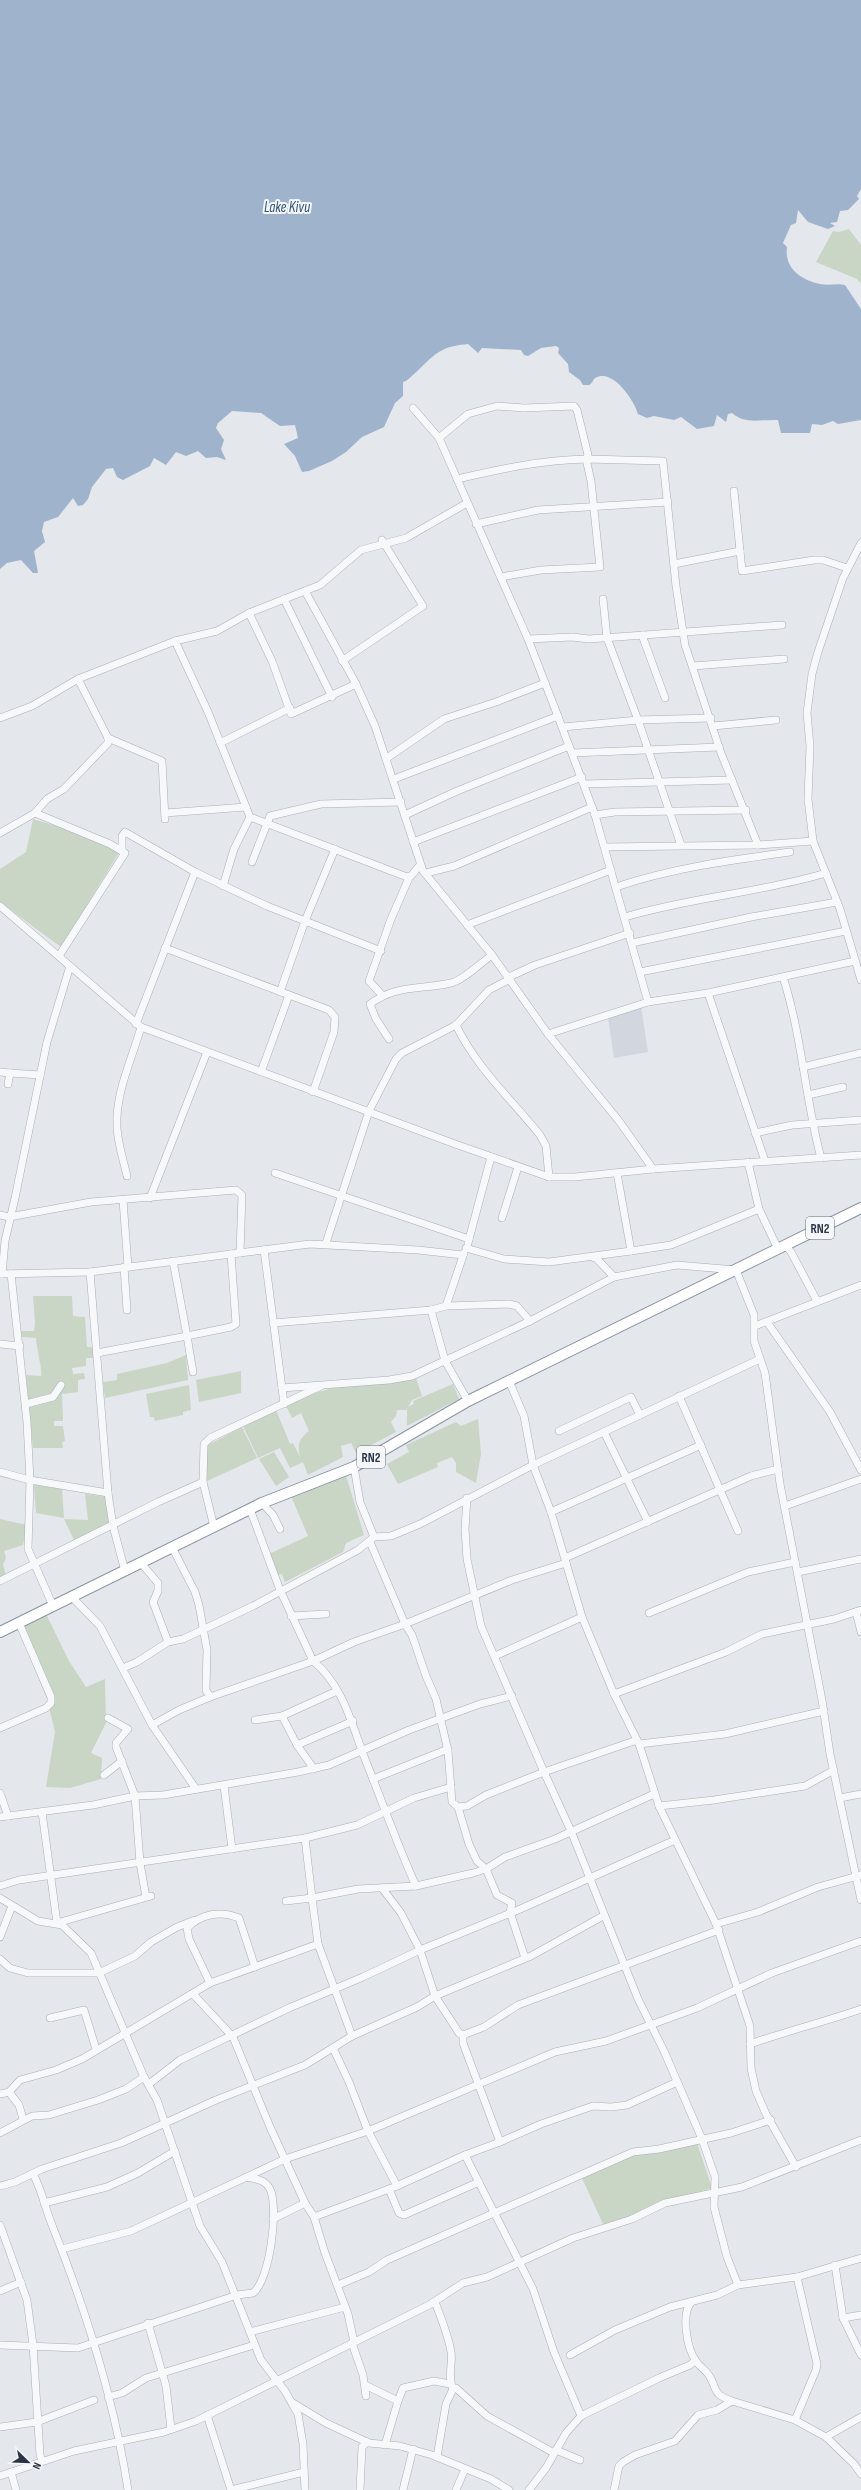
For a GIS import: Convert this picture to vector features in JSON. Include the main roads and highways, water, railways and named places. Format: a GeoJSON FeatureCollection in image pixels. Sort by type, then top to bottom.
{"type":"FeatureCollection","features":[{"type":"Feature","properties":{"kind":"highway","name":"RN2"},"geometry":{"type":"LineString","coordinates":[[0,1632],[262,1503],[354,1466],[468,1401],[861,1208]]}},
{"type":"Feature","properties":{"kind":"water","name":"Lake Kivu"},"geometry":{"type":"Polygon","coordinates":[[[0,0],[861,0],[861,189],[857,196],[859,199],[848,210],[840,211],[837,222],[830,223],[835,226],[828,229],[808,222],[798,210],[796,223],[791,225],[783,243],[787,247],[788,261],[795,272],[806,279],[820,284],[845,285],[861,309],[861,420],[838,424],[833,421],[822,425],[812,424],[810,433],[781,433],[778,420],[754,421],[737,417],[732,413],[728,414],[726,422],[717,415],[714,426],[697,429],[681,417],[674,420],[654,416],[647,418],[638,414],[628,394],[616,381],[609,377],[602,376],[595,378],[589,385],[583,385],[580,380],[569,372],[568,364],[558,353],[559,348],[556,346],[541,348],[528,356],[524,355],[521,350],[482,348],[478,353],[468,344],[457,345],[439,352],[410,378],[403,382],[403,396],[395,403],[384,427],[362,437],[346,452],[332,461],[309,471],[302,472],[295,456],[284,444],[298,438],[295,425],[280,426],[261,413],[232,411],[218,423],[216,428],[224,440],[221,449],[226,460],[217,457],[206,458],[198,451],[186,456],[176,452],[166,465],[154,458],[150,466],[123,480],[117,477],[113,468],[106,469],[92,487],[88,499],[83,505],[78,506],[73,498],[58,517],[44,522],[42,531],[45,542],[34,551],[38,573],[33,573],[21,560],[7,563],[0,569],[0,0]]]}}]}
